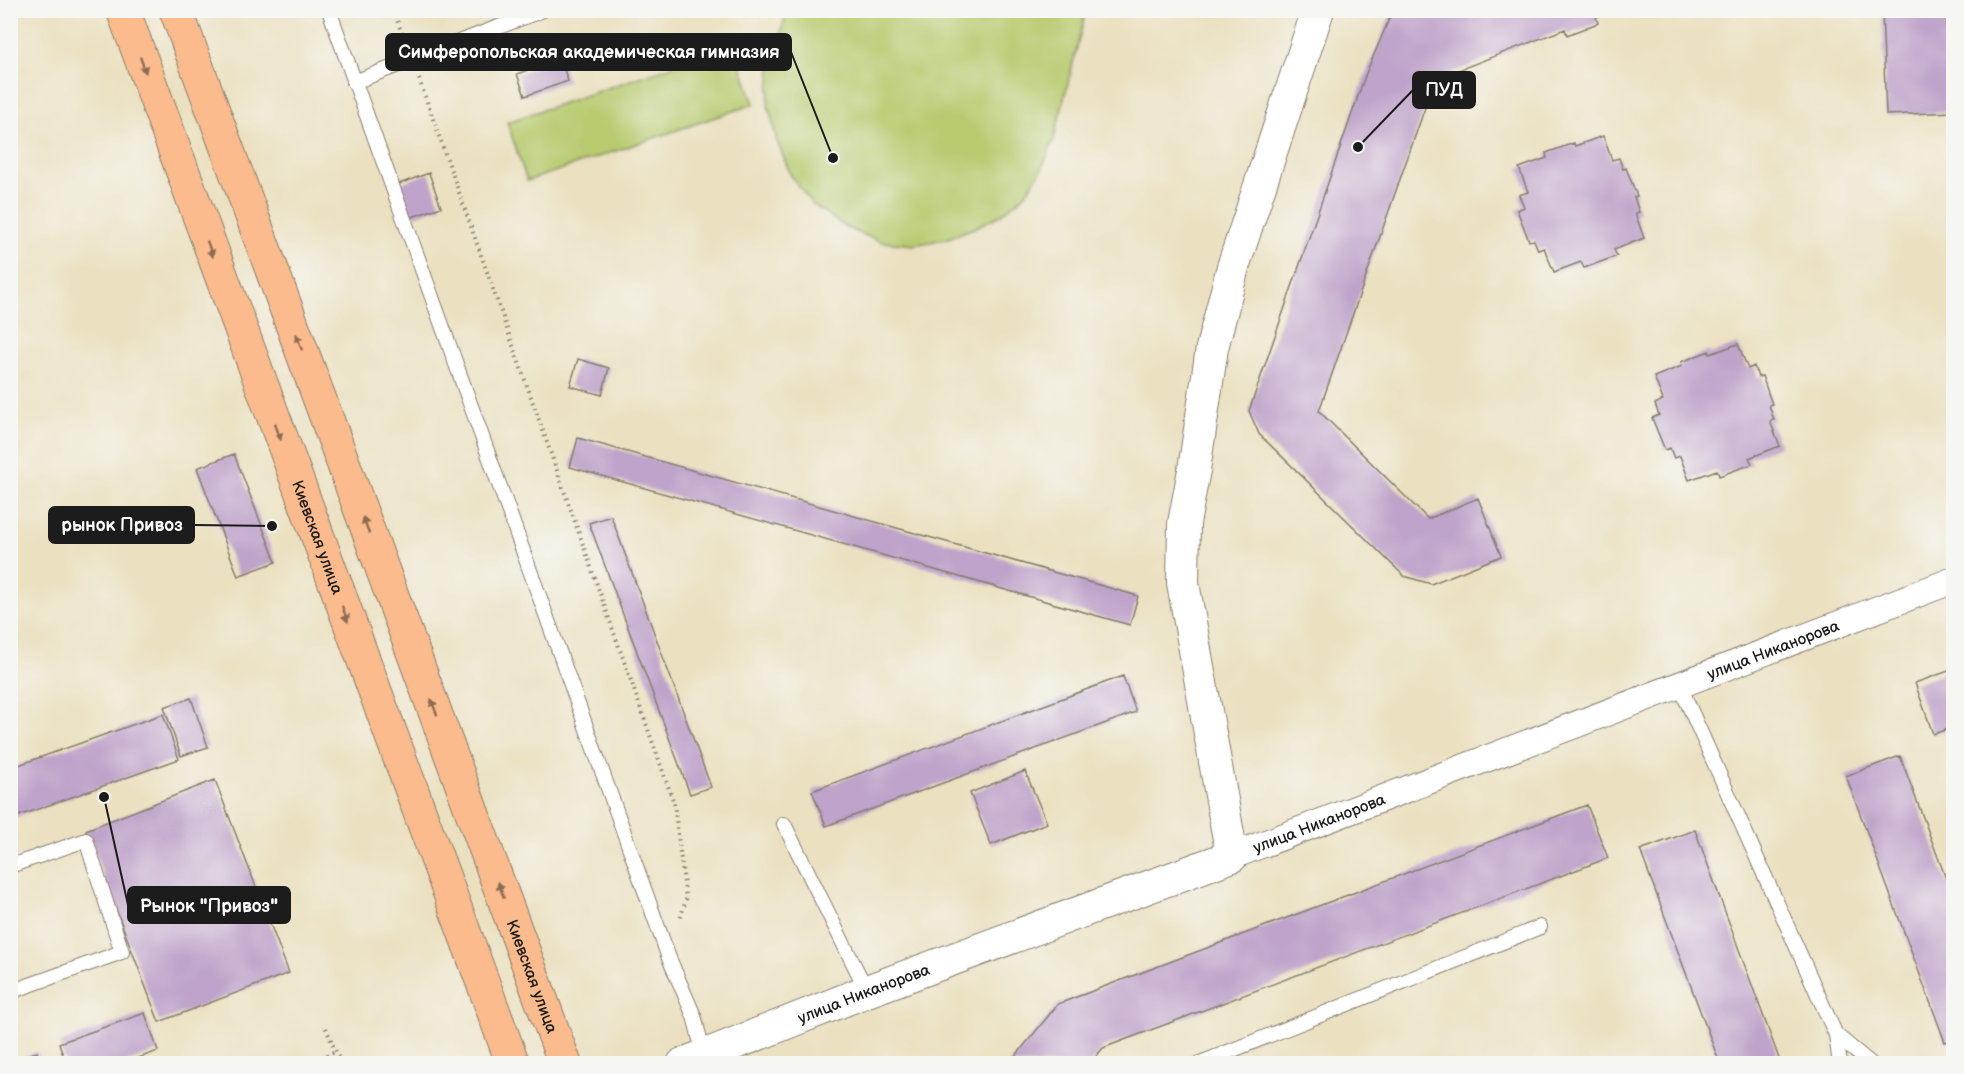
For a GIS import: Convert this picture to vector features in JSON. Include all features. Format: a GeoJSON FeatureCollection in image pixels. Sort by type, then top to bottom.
{"type":"FeatureCollection","features":[{"type":"Feature","properties":{"kind":"main road","name":"Киевская улица"},"geometry":{"type":"LineString","coordinates":[[123,10],[513,1064]]}},
{"type":"Feature","properties":{"kind":"main road","name":"Киевская улица"},"geometry":{"type":"LineString","coordinates":[[176,10],[565,1064]]}},
{"type":"Feature","properties":{"kind":"street"},"geometry":{"type":"LineString","coordinates":[[1232,856],[1183,583],[1184,523],[1212,348],[1231,277],[1318,10]]}},
{"type":"Feature","properties":{"kind":"street","name":"улица Никанорова"},"geometry":{"type":"LineString","coordinates":[[698,1061],[867,991],[1232,856],[1953,580]]}},
{"type":"Feature","properties":{"kind":"lane"},"geometry":{"type":"LineString","coordinates":[[329,10],[669,958],[694,1016],[698,1061]]}},
{"type":"Feature","properties":{"kind":"lane"},"geometry":{"type":"LineString","coordinates":[[354,82],[543,10]]}},
{"type":"Feature","properties":{"kind":"lane"},"geometry":{"type":"LineString","coordinates":[[1679,684],[1836,1035],[1840,1064]]}},
{"type":"Feature","properties":{"kind":"lane"},"geometry":{"type":"LineString","coordinates":[[783,824],[867,991]]}},
{"type":"Feature","properties":{"kind":"lane"},"geometry":{"type":"LineString","coordinates":[[10,866],[86,840],[122,952],[10,992]]}},
{"type":"Feature","properties":{"kind":"lane"},"geometry":{"type":"LineString","coordinates":[[1198,1064],[1540,927]]}},
{"type":"Feature","properties":{"kind":"lane"},"geometry":{"type":"LineString","coordinates":[[1836,1035],[1871,1064]]}},
{"type":"Feature","properties":{"kind":"path"},"geometry":{"type":"LineString","coordinates":[[393,10],[413,61],[674,803],[686,898],[669,958]]}},
{"type":"Feature","properties":{"kind":"path"},"geometry":{"type":"LineString","coordinates":[[326,1028],[341,1064]]}},
{"type":"Feature","properties":{"kind":"path"},"geometry":{"type":"LineString","coordinates":[[304,1064],[336,1051]]}},
{"type":"Feature","properties":{"kind":"green space"},"geometry":{"type":"Polygon","coordinates":[[[787,11],[1086,11],[1054,139],[1041,171],[1025,195],[1000,215],[974,228],[945,239],[914,245],[882,242],[847,228],[812,204],[791,176],[777,141],[768,105],[771,68],[787,11]]]}},
{"type":"Feature","properties":{"kind":"green space"},"geometry":{"type":"Polygon","coordinates":[[[734,45],[754,104],[527,181],[507,122],[734,45]]]}},
{"type":"Feature","properties":{"kind":"building"},"geometry":{"type":"Polygon","coordinates":[[[1397,10],[1614,11],[1596,17],[1598,23],[1567,35],[1565,29],[1435,79],[1319,411],[1428,519],[1478,498],[1501,556],[1431,584],[1404,576],[1259,434],[1249,411],[1365,76],[1392,12],[1397,10]]]}},
{"type":"Feature","properties":{"kind":"building"},"geometry":{"type":"Polygon","coordinates":[[[1882,10],[1954,10],[1954,112],[1886,115],[1882,10]]]}},
{"type":"Feature","properties":{"kind":"building"},"geometry":{"type":"Polygon","coordinates":[[[560,58],[568,81],[525,96],[517,74],[560,58]]]}},
{"type":"Feature","properties":{"kind":"building"},"geometry":{"type":"Polygon","coordinates":[[[1603,136],[1612,160],[1619,158],[1623,169],[1626,168],[1637,196],[1634,197],[1639,212],[1635,213],[1644,238],[1614,250],[1617,256],[1584,268],[1581,262],[1554,272],[1544,248],[1538,250],[1534,240],[1529,241],[1517,210],[1524,207],[1519,195],[1528,192],[1519,168],[1547,158],[1546,153],[1603,136]]]}},
{"type":"Feature","properties":{"kind":"building"},"geometry":{"type":"Polygon","coordinates":[[[429,173],[441,207],[409,218],[396,185],[429,173]]]}},
{"type":"Feature","properties":{"kind":"building"},"geometry":{"type":"Polygon","coordinates":[[[1738,344],[1748,369],[1754,366],[1758,377],[1762,376],[1772,404],[1769,405],[1774,420],[1770,421],[1780,446],[1749,458],[1752,464],[1719,476],[1717,470],[1689,480],[1680,456],[1674,458],[1670,448],[1665,450],[1652,418],[1659,415],[1655,404],[1663,400],[1654,377],[1682,366],[1681,362],[1709,351],[1710,354],[1738,344]]]}},
{"type":"Feature","properties":{"kind":"building"},"geometry":{"type":"Polygon","coordinates":[[[578,359],[609,368],[602,395],[570,386],[578,359]]]}},
{"type":"Feature","properties":{"kind":"building"},"geometry":{"type":"Polygon","coordinates":[[[578,438],[1138,596],[1130,625],[570,467],[578,438]]]}},
{"type":"Feature","properties":{"kind":"building"},"geometry":{"type":"Polygon","coordinates":[[[234,454],[276,562],[238,576],[197,468],[234,454]]]}},
{"type":"Feature","properties":{"kind":"building"},"geometry":{"type":"Polygon","coordinates":[[[611,516],[711,787],[690,794],[589,523],[611,516]]]}},
{"type":"Feature","properties":{"kind":"building"},"geometry":{"type":"Polygon","coordinates":[[[1954,669],[1954,727],[1933,734],[1915,683],[1954,669]]]}},
{"type":"Feature","properties":{"kind":"building"},"geometry":{"type":"Polygon","coordinates":[[[1123,676],[1136,712],[826,826],[812,791],[1123,676]]]}},
{"type":"Feature","properties":{"kind":"building"},"geometry":{"type":"Polygon","coordinates":[[[191,698],[208,747],[181,756],[164,707],[191,698]]]}},
{"type":"Feature","properties":{"kind":"building"},"geometry":{"type":"Polygon","coordinates":[[[163,714],[179,759],[10,819],[10,768],[163,714]]]}},
{"type":"Feature","properties":{"kind":"building"},"geometry":{"type":"Polygon","coordinates":[[[1900,756],[1954,900],[1954,1039],[1945,1042],[1846,776],[1900,756]]]}},
{"type":"Feature","properties":{"kind":"building"},"geometry":{"type":"Polygon","coordinates":[[[1025,771],[1047,823],[991,845],[970,793],[1025,771]]]}},
{"type":"Feature","properties":{"kind":"building"},"geometry":{"type":"Polygon","coordinates":[[[215,780],[289,973],[159,1022],[86,830],[215,780]]]}},
{"type":"Feature","properties":{"kind":"building"},"geometry":{"type":"Polygon","coordinates":[[[1587,805],[1608,858],[1103,1048],[1090,1064],[1009,1064],[1058,1004],[1587,805]]]}},
{"type":"Feature","properties":{"kind":"building"},"geometry":{"type":"Polygon","coordinates":[[[1695,830],[1781,1064],[1720,1064],[1640,850],[1695,830]]]}},
{"type":"Feature","properties":{"kind":"building"},"geometry":{"type":"Polygon","coordinates":[[[145,1013],[158,1051],[122,1064],[66,1064],[59,1043],[145,1013]]]}},
{"type":"Feature","properties":{"kind":"building"},"geometry":{"type":"Polygon","coordinates":[[[37,1052],[41,1064],[10,1064],[10,1061],[37,1052]]]}},
{"type":"Feature","properties":{"kind":"place","name":"ПУД"},"geometry":{"type":"Point","coordinates":[1358,147]}},
{"type":"Feature","properties":{"kind":"place","name":"Симферопольская академическая гимназия"},"geometry":{"type":"Point","coordinates":[833,158]}},
{"type":"Feature","properties":{"kind":"place","name":"рынок Привоз"},"geometry":{"type":"Point","coordinates":[272,526]}},
{"type":"Feature","properties":{"kind":"place","name":"Рынок \"Привоз\""},"geometry":{"type":"Point","coordinates":[104,797]}}]}
